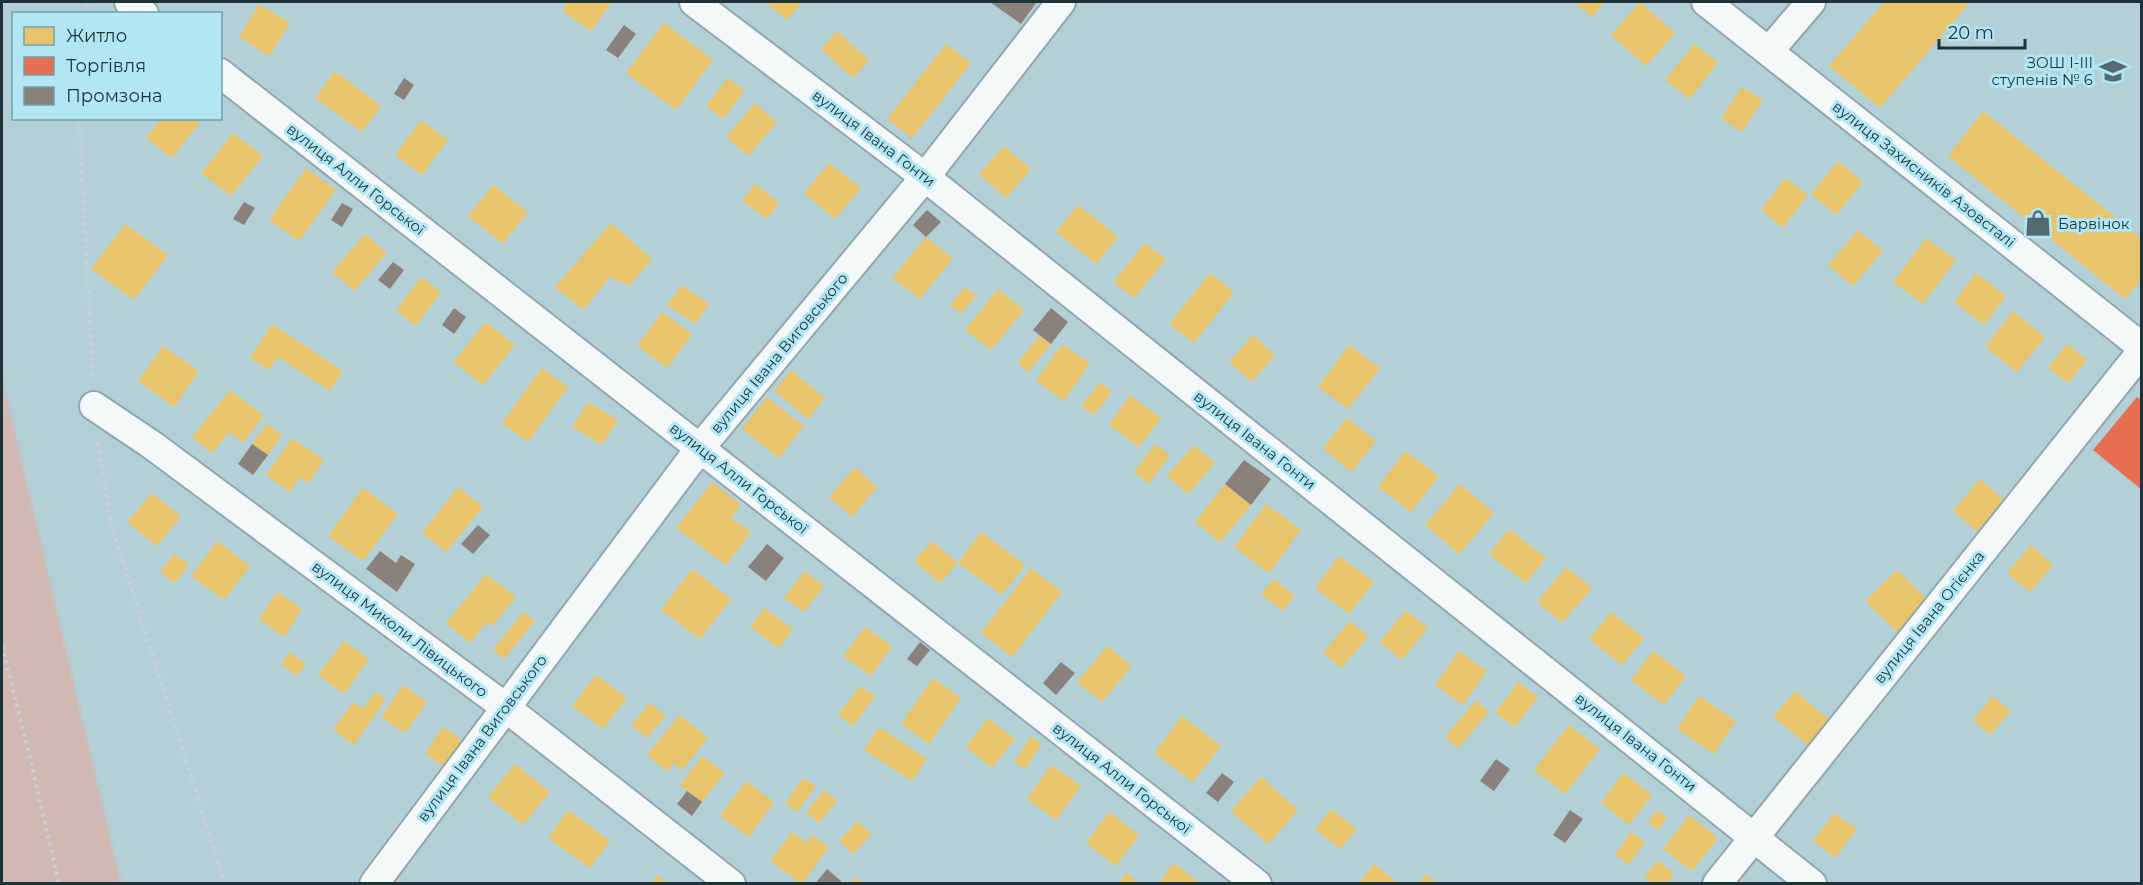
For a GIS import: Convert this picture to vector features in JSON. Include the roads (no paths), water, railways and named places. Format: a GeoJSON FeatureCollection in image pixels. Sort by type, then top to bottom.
{"type":"FeatureCollection","features":[{"type":"Feature","properties":{"kind":"street"},"geometry":{"type":"LineString","coordinates":[[129,2],[142,12]]}},
{"type":"Feature","properties":{"kind":"street","name":"вулиця Івана Гонти"},"geometry":{"type":"LineString","coordinates":[[694,2],[925,177],[1812,884]]}},
{"type":"Feature","properties":{"kind":"street","name":"вулиця Івана Виговського"},"geometry":{"type":"LineString","coordinates":[[374,884],[700,448],[925,177],[1061,2]]}},
{"type":"Feature","properties":{"kind":"street","name":"вулиця Захисників Азовсталі"},"geometry":{"type":"LineString","coordinates":[[1706,2],[2142,349]]}},
{"type":"Feature","properties":{"kind":"street"},"geometry":{"type":"LineString","coordinates":[[1769,51],[1811,2]]}},
{"type":"Feature","properties":{"kind":"street","name":"вулиця Алли Горської"},"geometry":{"type":"LineString","coordinates":[[222,75],[1257,884]]}},
{"type":"Feature","properties":{"kind":"street","name":"вулиця Івана Огієнка"},"geometry":{"type":"LineString","coordinates":[[1717,884],[2142,349]]}},
{"type":"Feature","properties":{"kind":"street","name":"вулиця Миколи Лівицького"},"geometry":{"type":"LineString","coordinates":[[94,406],[152,445],[505,707],[731,884]]}},
{"type":"Feature","properties":{"kind":"railway"},"geometry":{"type":"LineString","coordinates":[[2,376],[121,884]]}},
{"type":"Feature","properties":{"kind":"place","name":"ЗОШ I-III ступенів № 6"},"geometry":{"type":"Point","coordinates":[2113,71]}},
{"type":"Feature","properties":{"kind":"place","name":"Барвінок"},"geometry":{"type":"Point","coordinates":[2038,223]}}]}
